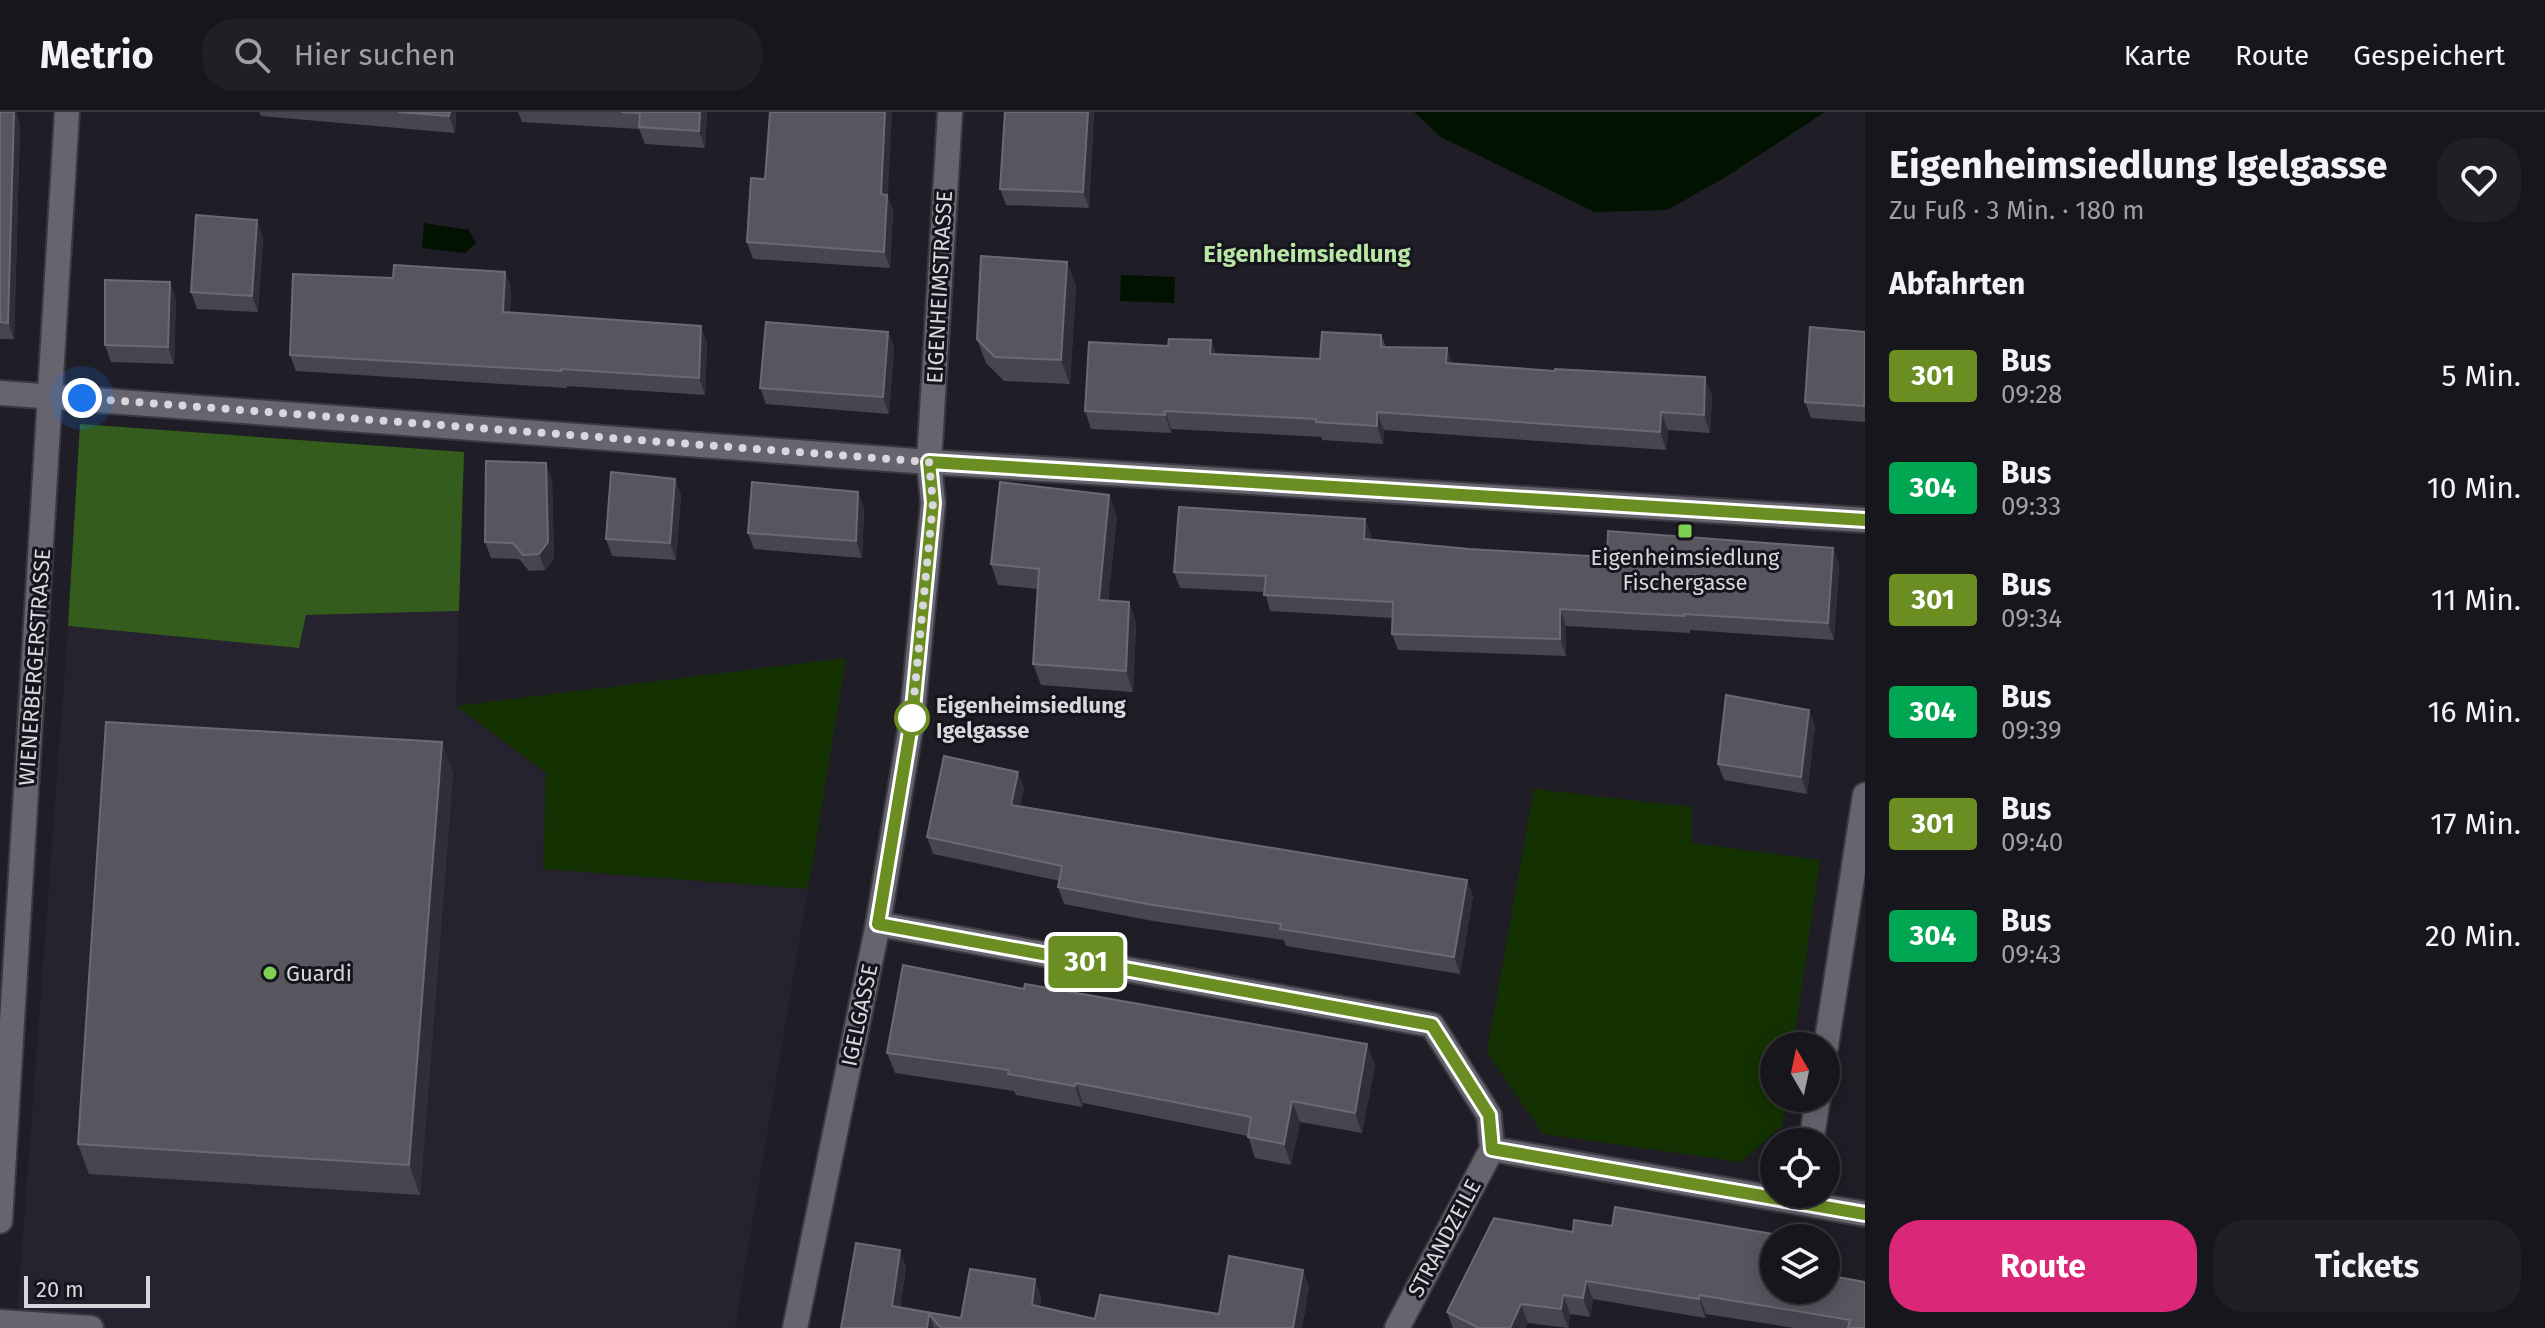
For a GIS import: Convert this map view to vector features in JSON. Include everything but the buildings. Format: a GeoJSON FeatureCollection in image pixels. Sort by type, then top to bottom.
{"type":"FeatureCollection","features":[{"type":"Feature","properties":{"kind":"street","name":"WIENERBERGERSTRASSE"},"geometry":{"type":"LineString","coordinates":[[0,1221],[67,112]]}},
{"type":"Feature","properties":{"kind":"street","name":"EIGENHEIMSTRASSE"},"geometry":{"type":"LineString","coordinates":[[929,462],[950,112]]}},
{"type":"Feature","properties":{"kind":"street"},"geometry":{"type":"LineString","coordinates":[[0,393],[929,462],[1865,520]]}},
{"type":"Feature","properties":{"kind":"street","name":"IGELGASSE"},"geometry":{"type":"LineString","coordinates":[[795,1328],[878,924],[912,719],[933,503],[929,462]]}},
{"type":"Feature","properties":{"kind":"street"},"geometry":{"type":"LineString","coordinates":[[1828,1032],[1865,795]]}},
{"type":"Feature","properties":{"kind":"street"},"geometry":{"type":"LineString","coordinates":[[878,924],[1432,1025],[1489,1115],[1492,1149],[1760,1192]]}},
{"type":"Feature","properties":{"kind":"street","name":"STRANDZEILE"},"geometry":{"type":"LineString","coordinates":[[1397,1328],[1492,1149]]}},
{"type":"Feature","properties":{"kind":"street"},"geometry":{"type":"LineString","coordinates":[[1840,1208],[1865,1214]]}},
{"type":"Feature","properties":{"kind":"street"},"geometry":{"type":"LineString","coordinates":[[0,1322],[91,1328]]}},
{"type":"Feature","properties":{"kind":"shaded area"},"geometry":{"type":"Polygon","coordinates":[[[1414,112],[1825,112],[1724,178],[1667,210],[1595,212],[1441,137],[1414,112]]]}},
{"type":"Feature","properties":{"kind":"shaded area"},"geometry":{"type":"Polygon","coordinates":[[[424,223],[469,230],[476,243],[465,253],[422,248],[424,223]]]}},
{"type":"Feature","properties":{"kind":"shaded area"},"geometry":{"type":"Polygon","coordinates":[[[1121,275],[1175,277],[1174,303],[1120,301],[1121,275]]]}},
{"type":"Feature","properties":{"kind":"shaded area"},"geometry":{"type":"Polygon","coordinates":[[[459,611],[456,706],[546,773],[543,869],[808,889],[735,1328],[16,1328],[68,626],[299,648],[306,615],[459,611]]]}},
{"type":"Feature","properties":{"kind":"green space"},"geometry":{"type":"Polygon","coordinates":[[[80,424],[464,452],[459,611],[306,615],[299,648],[68,626],[80,424]]]}},
{"type":"Feature","properties":{"kind":"green space"},"geometry":{"type":"Polygon","coordinates":[[[846,658],[808,889],[543,869],[546,773],[456,706],[846,658]]]}},
{"type":"Feature","properties":{"kind":"green space"},"geometry":{"type":"Polygon","coordinates":[[[1534,789],[1692,807],[1692,843],[1820,860],[1795,1032],[1760,1032],[1760,1112],[1784,1112],[1782,1126],[1760,1128],[1760,1145],[1741,1162],[1543,1134],[1487,1052],[1534,789]]]}},
{"type":"Feature","properties":{"kind":"bus line","name":"301"},"geometry":{"type":"LineString","coordinates":[[1865,520],[929,462],[933,503],[912,719],[878,924],[1432,1025],[1489,1115],[1492,1149],[1865,1214]]}},
{"type":"Feature","properties":{"kind":"place","name":"Eigenheimsiedlung Fischergasse"},"geometry":{"type":"Point","coordinates":[1685,531]}},
{"type":"Feature","properties":{"kind":"place","name":"Eigenheimsiedlung Igelgasse"},"geometry":{"type":"Point","coordinates":[912,718]}},
{"type":"Feature","properties":{"kind":"place","name":"Guardi"},"geometry":{"type":"Point","coordinates":[270,973]}},
{"type":"Feature","properties":{"kind":"district","name":"Eigenheimsiedlung"},"geometry":{"type":"Point","coordinates":[1307,254]}},
{"type":"Feature","properties":{"kind":"route"},"geometry":{"type":"LineString","coordinates":[[82,398],[929,462],[933,503],[912,718]]}}]}
